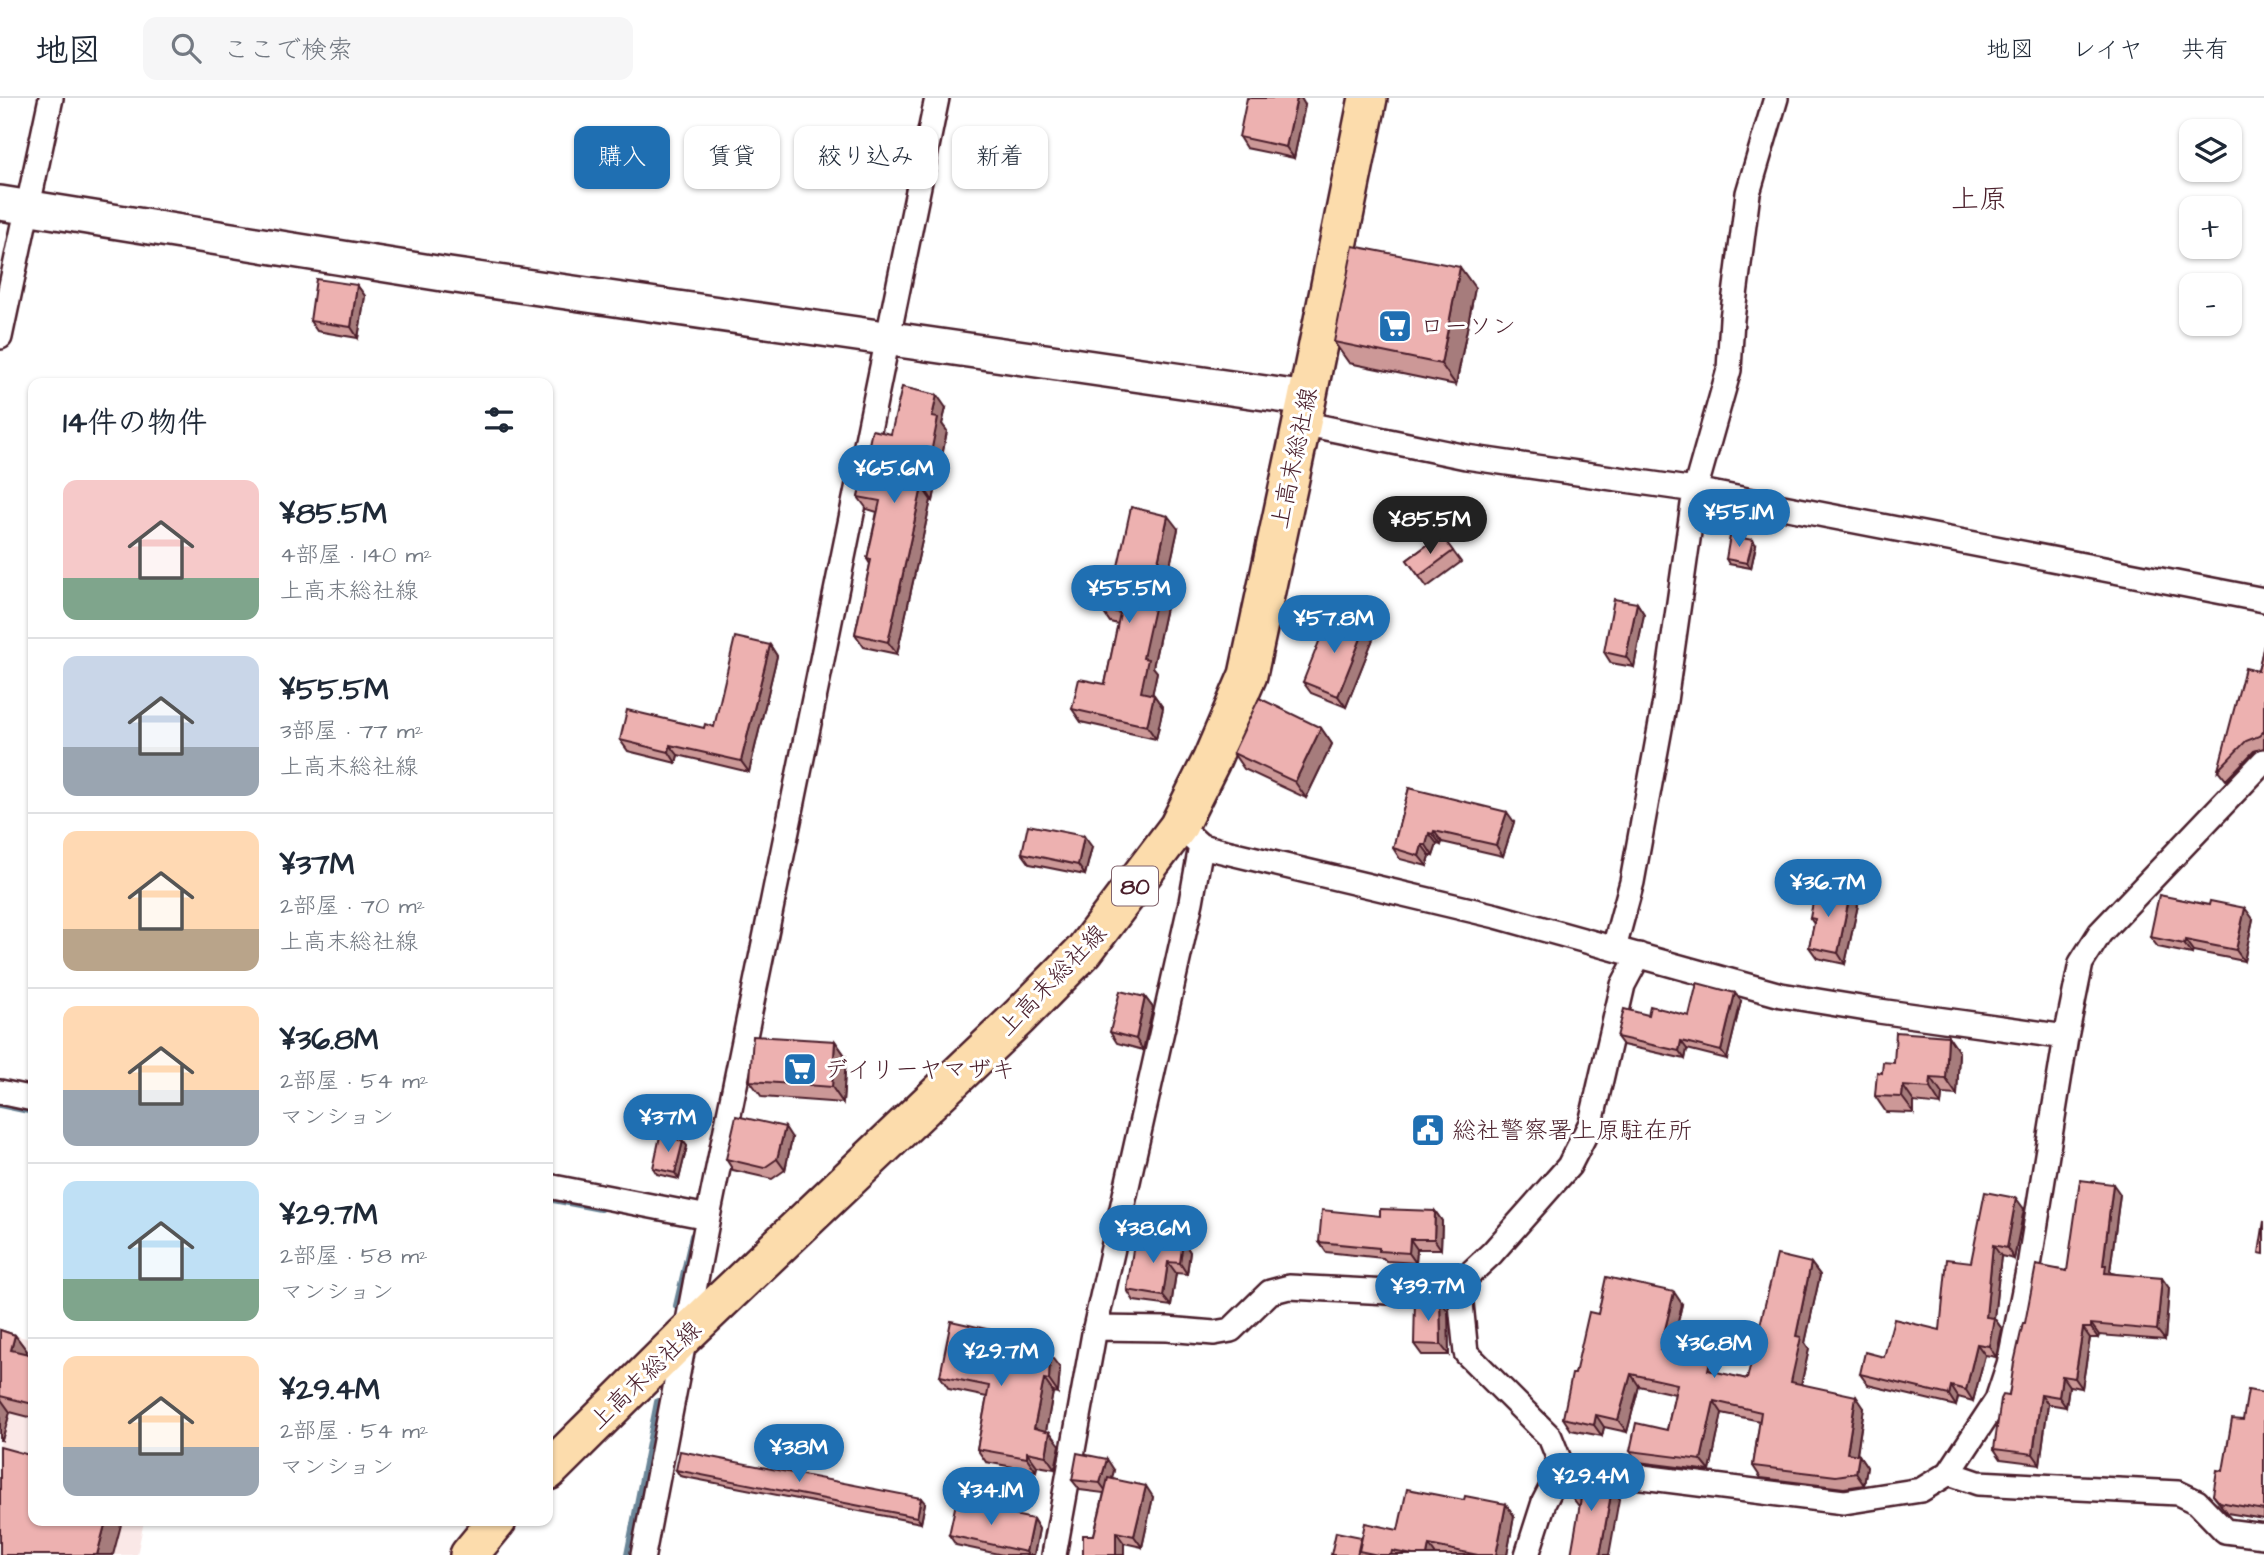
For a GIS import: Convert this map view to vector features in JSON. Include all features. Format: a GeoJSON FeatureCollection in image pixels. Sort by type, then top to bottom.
{"type":"FeatureCollection","features":[{"type":"Feature","properties":{"kind":"main road","name":"上高末総社線"},"geometry":{"type":"LineString","coordinates":[[553,1466],[684,1336],[1010,1026],[1190,837],[1211,761],[1248,675],[1368,98]]}},
{"type":"Feature","properties":{"kind":"main road"},"geometry":{"type":"LineString","coordinates":[[469,1555],[493,1526]]}},
{"type":"Feature","properties":{"kind":"street"},"geometry":{"type":"LineString","coordinates":[[0,337],[14,206],[51,98]]}},
{"type":"Feature","properties":{"kind":"street"},"geometry":{"type":"LineString","coordinates":[[643,1555],[708,1217],[937,98]]}},
{"type":"Feature","properties":{"kind":"street"},"geometry":{"type":"LineString","coordinates":[[1614,948],[1632,882],[1660,727],[1695,490],[1729,370],[1732,319],[1748,192],[1776,98]]}},
{"type":"Feature","properties":{"kind":"street"},"geometry":{"type":"LineString","coordinates":[[14,206],[449,275],[889,339],[1305,411],[1466,457],[1695,490],[2264,600]]}},
{"type":"Feature","properties":{"kind":"street"},"geometry":{"type":"LineString","coordinates":[[1562,1467],[1844,1502],[1921,1490],[1950,1473],[1997,1400],[2009,1364],[2029,1266],[2066,1037],[2081,963],[2100,933],[2264,761]]}},
{"type":"Feature","properties":{"kind":"street"},"geometry":{"type":"LineString","coordinates":[[1054,1555],[1095,1328],[1191,902],[1190,837],[1614,948],[1781,995],[2066,1037]]}},
{"type":"Feature","properties":{"kind":"street"},"geometry":{"type":"LineString","coordinates":[[1095,1328],[1214,1333],[1231,1330],[1270,1292],[1289,1287],[1429,1294],[1459,1284],[1492,1253],[1569,1166],[1591,1123],[1623,985],[1639,955]]}},
{"type":"Feature","properties":{"kind":"street"},"geometry":{"type":"LineString","coordinates":[[0,1092],[28,1098]]}},
{"type":"Feature","properties":{"kind":"street"},"geometry":{"type":"LineString","coordinates":[[553,1187],[708,1217]]}},
{"type":"Feature","properties":{"kind":"street"},"geometry":{"type":"LineString","coordinates":[[1459,1284],[1466,1353],[1550,1437],[1562,1467],[1544,1502],[1527,1555]]}},
{"type":"Feature","properties":{"kind":"street"},"geometry":{"type":"LineString","coordinates":[[1950,1473],[1978,1483],[2178,1493],[2197,1502],[2225,1531],[2264,1536]]}},
{"type":"Feature","properties":{"kind":"shaded area"},"geometry":{"type":"Polygon","coordinates":[[[0,1331],[28,1339],[28,1526],[143,1526],[137,1555],[0,1555],[0,1331]]]}},
{"type":"Feature","properties":{"kind":"building"},"geometry":{"type":"Polygon","coordinates":[[[1247,98],[1297,98],[1286,147],[1239,137],[1247,98]]]}},
{"type":"Feature","properties":{"kind":"building"},"geometry":{"type":"Polygon","coordinates":[[[1353,246],[1460,267],[1441,364],[1334,342],[1353,246]]]}},
{"type":"Feature","properties":{"kind":"building"},"geometry":{"type":"Polygon","coordinates":[[[316,279],[357,285],[351,327],[310,321],[316,279]]]}},
{"type":"Feature","properties":{"kind":"building"},"geometry":{"type":"Polygon","coordinates":[[[902,387],[937,395],[932,417],[938,418],[888,642],[855,634],[880,501],[858,497],[872,430],[891,434],[902,387]]]}},
{"type":"Feature","properties":{"kind":"building"},"geometry":{"type":"Polygon","coordinates":[[[1131,507],[1168,516],[1152,589],[1158,590],[1143,658],[1148,659],[1141,692],[1154,695],[1147,726],[1072,709],[1079,679],[1105,684],[1120,613],[1101,609],[1108,579],[1115,580],[1131,507]]]}},
{"type":"Feature","properties":{"kind":"building"},"geometry":{"type":"Polygon","coordinates":[[[1441,535],[1453,551],[1419,576],[1407,560],[1441,535]]]}},
{"type":"Feature","properties":{"kind":"building"},"geometry":{"type":"Polygon","coordinates":[[[1730,536],[1753,540],[1747,563],[1726,559],[1730,536]]]}},
{"type":"Feature","properties":{"kind":"building"},"geometry":{"type":"Polygon","coordinates":[[[1614,599],[1637,603],[1626,657],[1604,652],[1614,599]]]}},
{"type":"Feature","properties":{"kind":"building"},"geometry":{"type":"Polygon","coordinates":[[[1330,614],[1365,628],[1338,696],[1303,682],[1330,614]]]}},
{"type":"Feature","properties":{"kind":"building"},"geometry":{"type":"Polygon","coordinates":[[[735,637],[770,645],[741,761],[670,745],[669,752],[620,740],[627,710],[704,728],[705,724],[714,727],[735,637]]]}},
{"type":"Feature","properties":{"kind":"building"},"geometry":{"type":"Polygon","coordinates":[[[2264,645],[2264,731],[2246,741],[2218,770],[2245,668],[2258,671],[2264,645]]]}},
{"type":"Feature","properties":{"kind":"building"},"geometry":{"type":"Polygon","coordinates":[[[1259,698],[1321,728],[1295,782],[1233,753],[1259,698]]]}},
{"type":"Feature","properties":{"kind":"building"},"geometry":{"type":"Polygon","coordinates":[[[1409,788],[1507,812],[1496,845],[1434,831],[1433,834],[1429,833],[1419,856],[1393,848],[1409,788]]]}},
{"type":"Feature","properties":{"kind":"building"},"geometry":{"type":"Polygon","coordinates":[[[1028,825],[1084,836],[1078,865],[1022,853],[1028,825]]]}},
{"type":"Feature","properties":{"kind":"building"},"geometry":{"type":"Polygon","coordinates":[[[1816,887],[1850,894],[1838,953],[1809,947],[1815,919],[1810,918],[1816,887]]]}},
{"type":"Feature","properties":{"kind":"building"},"geometry":{"type":"Polygon","coordinates":[[[2159,895],[2209,905],[2210,901],[2245,908],[2236,950],[2185,940],[2184,944],[2150,937],[2159,895]]]}},
{"type":"Feature","properties":{"kind":"building"},"geometry":{"type":"Polygon","coordinates":[[[1697,983],[1735,993],[1721,1051],[1681,1041],[1679,1051],[1617,1037],[1624,1009],[1648,1015],[1650,1006],[1689,1016],[1697,983]]]}},
{"type":"Feature","properties":{"kind":"building"},"geometry":{"type":"Polygon","coordinates":[[[1120,991],[1145,997],[1136,1039],[1110,1032],[1120,991]]]}},
{"type":"Feature","properties":{"kind":"building"},"geometry":{"type":"Polygon","coordinates":[[[1896,1032],[1948,1036],[1946,1079],[1931,1078],[1930,1088],[1903,1086],[1902,1097],[1875,1096],[1877,1072],[1882,1073],[1883,1062],[1894,1063],[1896,1032]]]}},
{"type":"Feature","properties":{"kind":"building"},"geometry":{"type":"Polygon","coordinates":[[[753,1036],[835,1041],[832,1087],[750,1081],[753,1036]]]}},
{"type":"Feature","properties":{"kind":"building"},"geometry":{"type":"Polygon","coordinates":[[[736,1116],[785,1127],[777,1159],[764,1168],[726,1159],[736,1116]]]}},
{"type":"Feature","properties":{"kind":"building"},"geometry":{"type":"Polygon","coordinates":[[[660,1136],[683,1141],[675,1173],[653,1168],[660,1136]]]}},
{"type":"Feature","properties":{"kind":"building"},"geometry":{"type":"Polygon","coordinates":[[[2080,1180],[2113,1184],[2103,1265],[2106,1265],[2105,1273],[2162,1278],[2157,1330],[2091,1324],[2091,1328],[2083,1328],[2075,1378],[2062,1376],[2059,1397],[2041,1394],[2033,1454],[1994,1449],[2001,1399],[2003,1395],[2009,1396],[2036,1265],[2067,1271],[2080,1180]]]}},
{"type":"Feature","properties":{"kind":"building"},"geometry":{"type":"Polygon","coordinates":[[[1985,1192],[2016,1198],[2007,1248],[1993,1245],[1986,1317],[1994,1318],[1989,1346],[1977,1344],[1966,1390],[1951,1386],[1949,1395],[1860,1374],[1865,1352],[1884,1357],[1894,1319],[1940,1330],[1947,1259],[1971,1262],[1985,1192]]]}},
{"type":"Feature","properties":{"kind":"building"},"geometry":{"type":"Polygon","coordinates":[[[1380,1209],[1435,1211],[1434,1239],[1410,1239],[1409,1253],[1319,1242],[1322,1210],[1380,1216],[1380,1209]]]}},
{"type":"Feature","properties":{"kind":"building"},"geometry":{"type":"Polygon","coordinates":[[[2264,1221],[2264,1254],[2259,1253],[2264,1221]]]}},
{"type":"Feature","properties":{"kind":"building"},"geometry":{"type":"Polygon","coordinates":[[[1154,1236],[1183,1241],[1180,1263],[1168,1262],[1163,1296],[1127,1290],[1134,1243],[1153,1246],[1154,1236]]]}},
{"type":"Feature","properties":{"kind":"building"},"geometry":{"type":"Polygon","coordinates":[[[1777,1255],[1811,1263],[1796,1336],[1801,1337],[1791,1382],[1856,1396],[1847,1453],[1859,1455],[1856,1473],[1836,1476],[1753,1466],[1761,1412],[1714,1401],[1701,1460],[1630,1451],[1636,1423],[1667,1430],[1677,1384],[1631,1374],[1618,1420],[1596,1415],[1594,1425],[1563,1418],[1589,1312],[1598,1314],[1606,1277],[1674,1292],[1660,1350],[1710,1361],[1708,1370],[1747,1379],[1777,1255]]]}},
{"type":"Feature","properties":{"kind":"building"},"geometry":{"type":"Polygon","coordinates":[[[1415,1300],[1440,1300],[1441,1345],[1414,1344],[1415,1300]]]}},
{"type":"Feature","properties":{"kind":"building"},"geometry":{"type":"Polygon","coordinates":[[[951,1321],[1009,1334],[1005,1351],[1050,1355],[1049,1380],[1044,1379],[1034,1428],[1050,1432],[1046,1456],[1027,1452],[1027,1458],[977,1449],[989,1386],[940,1376],[951,1321]]]}},
{"type":"Feature","properties":{"kind":"building"},"geometry":{"type":"Polygon","coordinates":[[[0,1330],[15,1335],[11,1350],[28,1354],[28,1403],[0,1396],[0,1330]]]}},
{"type":"Feature","properties":{"kind":"building"},"geometry":{"type":"Polygon","coordinates":[[[2248,1390],[2264,1393],[2264,1510],[2219,1502],[2213,1495],[2217,1470],[2223,1471],[2232,1419],[2243,1420],[2248,1390]]]}},
{"type":"Feature","properties":{"kind":"building"},"geometry":{"type":"Polygon","coordinates":[[[0,1447],[28,1455],[28,1526],[105,1526],[97,1555],[0,1555],[0,1447]]]}},
{"type":"Feature","properties":{"kind":"building"},"geometry":{"type":"Polygon","coordinates":[[[680,1451],[921,1498],[917,1517],[676,1470],[680,1451]]]}},
{"type":"Feature","properties":{"kind":"building"},"geometry":{"type":"Polygon","coordinates":[[[1077,1453],[1107,1459],[1100,1483],[1072,1480],[1077,1453]]]}},
{"type":"Feature","properties":{"kind":"building"},"geometry":{"type":"Polygon","coordinates":[[[1576,1473],[1614,1478],[1600,1555],[1571,1555],[1581,1498],[1571,1496],[1576,1473]]]}},
{"type":"Feature","properties":{"kind":"building"},"geometry":{"type":"Polygon","coordinates":[[[1108,1478],[1146,1486],[1134,1536],[1116,1532],[1116,1555],[1083,1555],[1083,1535],[1094,1535],[1108,1478]]]}},
{"type":"Feature","properties":{"kind":"building"},"geometry":{"type":"Polygon","coordinates":[[[1407,1489],[1464,1500],[1465,1496],[1506,1504],[1496,1555],[1478,1555],[1429,1545],[1427,1555],[1392,1551],[1391,1555],[1378,1555],[1359,1551],[1365,1523],[1398,1530],[1407,1489]]]}},
{"type":"Feature","properties":{"kind":"building"},"geometry":{"type":"Polygon","coordinates":[[[956,1503],[1033,1519],[1026,1552],[949,1535],[956,1503]]]}},
{"type":"Feature","properties":{"kind":"building"},"geometry":{"type":"Polygon","coordinates":[[[1336,1532],[1361,1537],[1357,1555],[1331,1555],[1336,1532]]]}},
{"type":"Feature","properties":{"kind":"waterway"},"geometry":{"type":"LineString","coordinates":[[0,1104],[28,1110]]}},
{"type":"Feature","properties":{"kind":"waterway"},"geometry":{"type":"LineString","coordinates":[[553,1199],[600,1208]]}},
{"type":"Feature","properties":{"kind":"waterway"},"geometry":{"type":"LineString","coordinates":[[677,1306],[693,1236]]}},
{"type":"Feature","properties":{"kind":"waterway"},"geometry":{"type":"LineString","coordinates":[[628,1555],[658,1402]]}},
{"type":"Feature","properties":{"kind":"place","name":"ローソン"},"geometry":{"type":"Point","coordinates":[1395,326]}},
{"type":"Feature","properties":{"kind":"place","name":"デイリーヤマザキ"},"geometry":{"type":"Point","coordinates":[800,1069]}},
{"type":"Feature","properties":{"kind":"place","name":"総社警察署上原駐在所"},"geometry":{"type":"Point","coordinates":[1428,1130]}},
{"type":"Feature","properties":{"kind":"district","name":"上原"},"geometry":{"type":"Point","coordinates":[1979,198]}}]}
